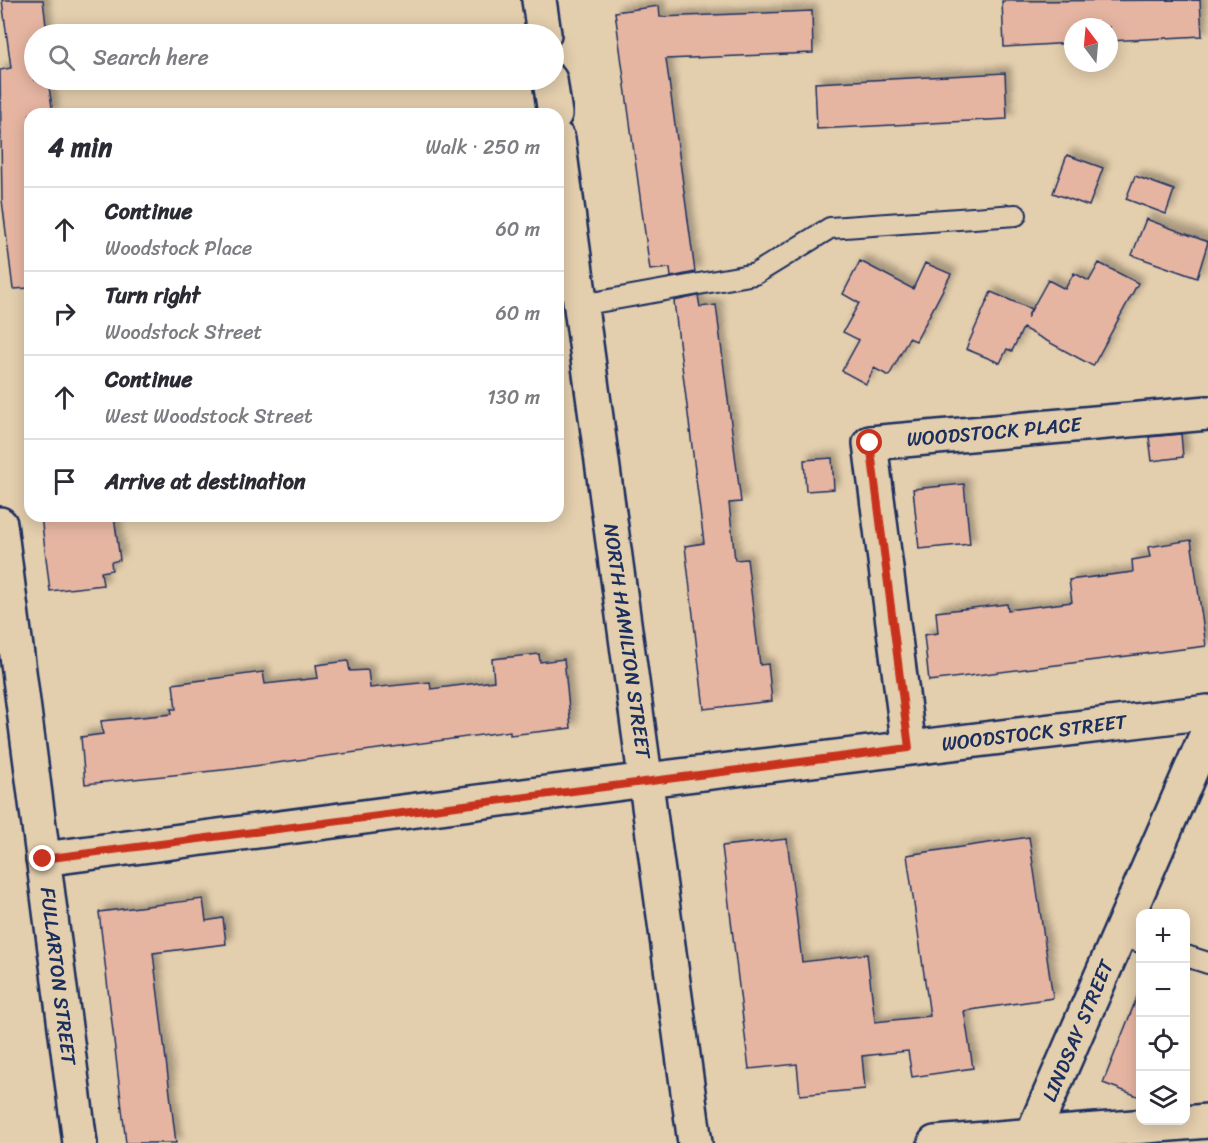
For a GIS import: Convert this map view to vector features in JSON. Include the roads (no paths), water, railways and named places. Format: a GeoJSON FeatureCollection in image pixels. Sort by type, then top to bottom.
{"type":"FeatureCollection","features":[{"type":"Feature","properties":{"kind":"street"},"geometry":{"type":"LineString","coordinates":[[539,0],[543,24]]}},
{"type":"Feature","properties":{"kind":"street"},"geometry":{"type":"LineString","coordinates":[[551,90],[554,108]]}},
{"type":"Feature","properties":{"kind":"street","name":"NORTH HAMILTON STREET"},"geometry":{"type":"LineString","coordinates":[[564,182],[695,1143]]}},
{"type":"Feature","properties":{"kind":"street","name":"WOODSTOCK PLACE"},"geometry":{"type":"LineString","coordinates":[[909,748],[870,443],[1208,413]]}},
{"type":"Feature","properties":{"kind":"street","name":"FULLARTON STREET"},"geometry":{"type":"LineString","coordinates":[[0,524],[80,1143]]}},
{"type":"Feature","properties":{"kind":"street","name":"WOODSTOCK STREET"},"geometry":{"type":"LineString","coordinates":[[43,859],[646,780],[1208,712]]}},
{"type":"Feature","properties":{"kind":"street","name":"LINDSAY STREET"},"geometry":{"type":"LineString","coordinates":[[1034,1133],[1130,939],[1208,731]]}},
{"type":"Feature","properties":{"kind":"street"},"geometry":{"type":"LineString","coordinates":[[934,1143],[1034,1133],[1208,1121]]}},
{"type":"Feature","properties":{"kind":"lane"},"geometry":{"type":"LineString","coordinates":[[581,305],[755,274],[830,228],[1016,215]]}},
{"type":"Feature","properties":{"kind":"lane"},"geometry":{"type":"LineString","coordinates":[[1190,958],[1208,963]]}}]}
